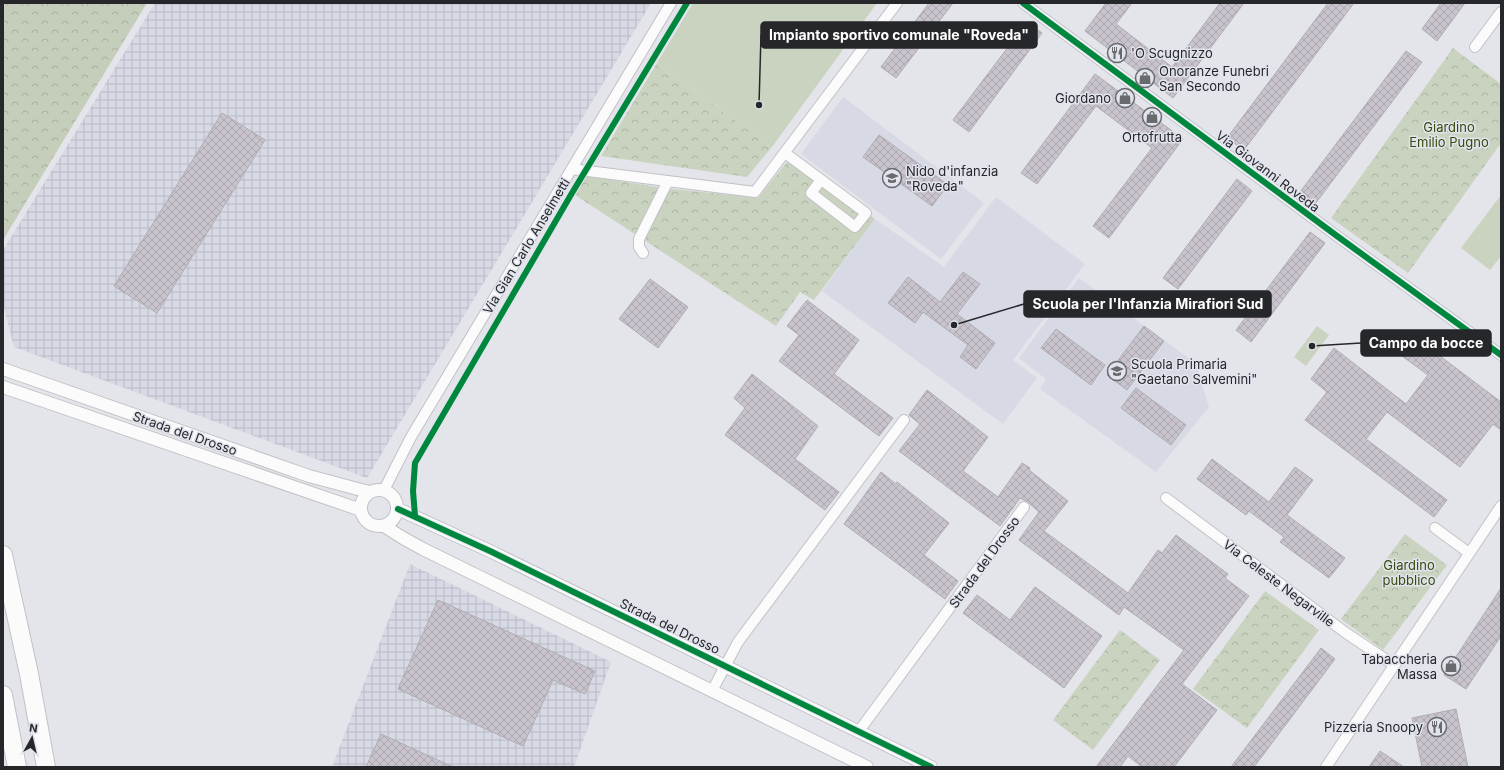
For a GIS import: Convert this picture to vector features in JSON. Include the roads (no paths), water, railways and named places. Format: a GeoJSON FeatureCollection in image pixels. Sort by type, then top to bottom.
{"type":"FeatureCollection","features":[{"type":"Feature","properties":{"kind":"highway"},"geometry":{"type":"LineString","coordinates":[[3,555],[30,674],[46,767]]}},
{"type":"Feature","properties":{"kind":"highway"},"geometry":{"type":"LineString","coordinates":[[3,694],[17,767]]}},
{"type":"Feature","properties":{"kind":"street","name":"Via Gian Carlo Anselmetti"},"geometry":{"type":"LineString","coordinates":[[384,490],[411,437],[671,3]]}},
{"type":"Feature","properties":{"kind":"street"},"geometry":{"type":"LineString","coordinates":[[572,169],[755,192],[786,153],[897,3]]}},
{"type":"Feature","properties":{"kind":"street","name":"Via Giovanni Roveda"},"geometry":{"type":"LineString","coordinates":[[1023,3],[1337,236],[1501,354]]}},
{"type":"Feature","properties":{"kind":"street"},"geometry":{"type":"LineString","coordinates":[[1475,47],[1500,18]]}},
{"type":"Feature","properties":{"kind":"street"},"geometry":{"type":"LineString","coordinates":[[786,153],[866,213],[856,227],[811,193],[821,180]]}},
{"type":"Feature","properties":{"kind":"street"},"geometry":{"type":"LineString","coordinates":[[643,253],[640,247],[639,239],[668,181]]}},
{"type":"Feature","properties":{"kind":"street","name":"Strada del Drosso"},"geometry":{"type":"LineString","coordinates":[[3,370],[309,476],[369,492]]}},
{"type":"Feature","properties":{"kind":"street","name":"Strada del Drosso"},"geometry":{"type":"LineString","coordinates":[[3,387],[361,510]]}},
{"type":"Feature","properties":{"kind":"street","name":"Strada del Drosso"},"geometry":{"type":"LineString","coordinates":[[712,691],[738,642],[904,420]]}},
{"type":"Feature","properties":{"kind":"street"},"geometry":{"type":"LineString","coordinates":[[384,490],[391,494],[396,501],[398,509],[393,521],[384,526],[375,526],[363,517],[361,510],[362,502],[369,492],[384,490]]}},
{"type":"Feature","properties":{"kind":"street","name":"Via Celeste Negarville"},"geometry":{"type":"LineString","coordinates":[[1166,498],[1346,633],[1394,666]]}},
{"type":"Feature","properties":{"kind":"street"},"geometry":{"type":"LineString","coordinates":[[1326,767],[1501,506]]}},
{"type":"Feature","properties":{"kind":"street","name":"Strada del Drosso"},"geometry":{"type":"LineString","coordinates":[[859,731],[1024,508]]}},
{"type":"Feature","properties":{"kind":"street","name":"Strada del Drosso"},"geometry":{"type":"LineString","coordinates":[[398,509],[436,525],[931,767]]}},
{"type":"Feature","properties":{"kind":"street"},"geometry":{"type":"LineString","coordinates":[[384,526],[429,552],[867,767]]}},
{"type":"Feature","properties":{"kind":"street"},"geometry":{"type":"LineString","coordinates":[[1435,528],[1469,553]]}},
{"type":"Feature","properties":{"kind":"place","name":"'O Scugnizzo"},"geometry":{"type":"Point","coordinates":[1117,53]}},
{"type":"Feature","properties":{"kind":"place","name":"Onoranze Funebri San Secondo"},"geometry":{"type":"Point","coordinates":[1145,78]}},
{"type":"Feature","properties":{"kind":"place","name":"Giordano"},"geometry":{"type":"Point","coordinates":[1125,98]}},
{"type":"Feature","properties":{"kind":"place","name":"Impianto sportivo comunale \"Roveda\""},"geometry":{"type":"Point","coordinates":[759,105]}},
{"type":"Feature","properties":{"kind":"place","name":"Ortofrutta"},"geometry":{"type":"Point","coordinates":[1152,117]}},
{"type":"Feature","properties":{"kind":"place","name":"Nido d'infanzia \"Roveda\""},"geometry":{"type":"Point","coordinates":[892,178]}},
{"type":"Feature","properties":{"kind":"place","name":"Scuola per l'Infanzia Mirafiori Sud"},"geometry":{"type":"Point","coordinates":[954,325]}},
{"type":"Feature","properties":{"kind":"place","name":"Campo da bocce"},"geometry":{"type":"Point","coordinates":[1312,346]}},
{"type":"Feature","properties":{"kind":"place","name":"Scuola Primaria \"Gaetano Salvemini\""},"geometry":{"type":"Point","coordinates":[1117,371]}},
{"type":"Feature","properties":{"kind":"place","name":"Tabaccheria Massa"},"geometry":{"type":"Point","coordinates":[1451,666]}},
{"type":"Feature","properties":{"kind":"place","name":"Pizzeria Snoopy"},"geometry":{"type":"Point","coordinates":[1437,727]}},
{"type":"Feature","properties":{"kind":"park label","name":"Giardino Emilio Pugno"},"geometry":{"type":"Point","coordinates":[1449,134]}},
{"type":"Feature","properties":{"kind":"park label","name":"Giardino pubblico"},"geometry":{"type":"Point","coordinates":[1409,572]}}]}
